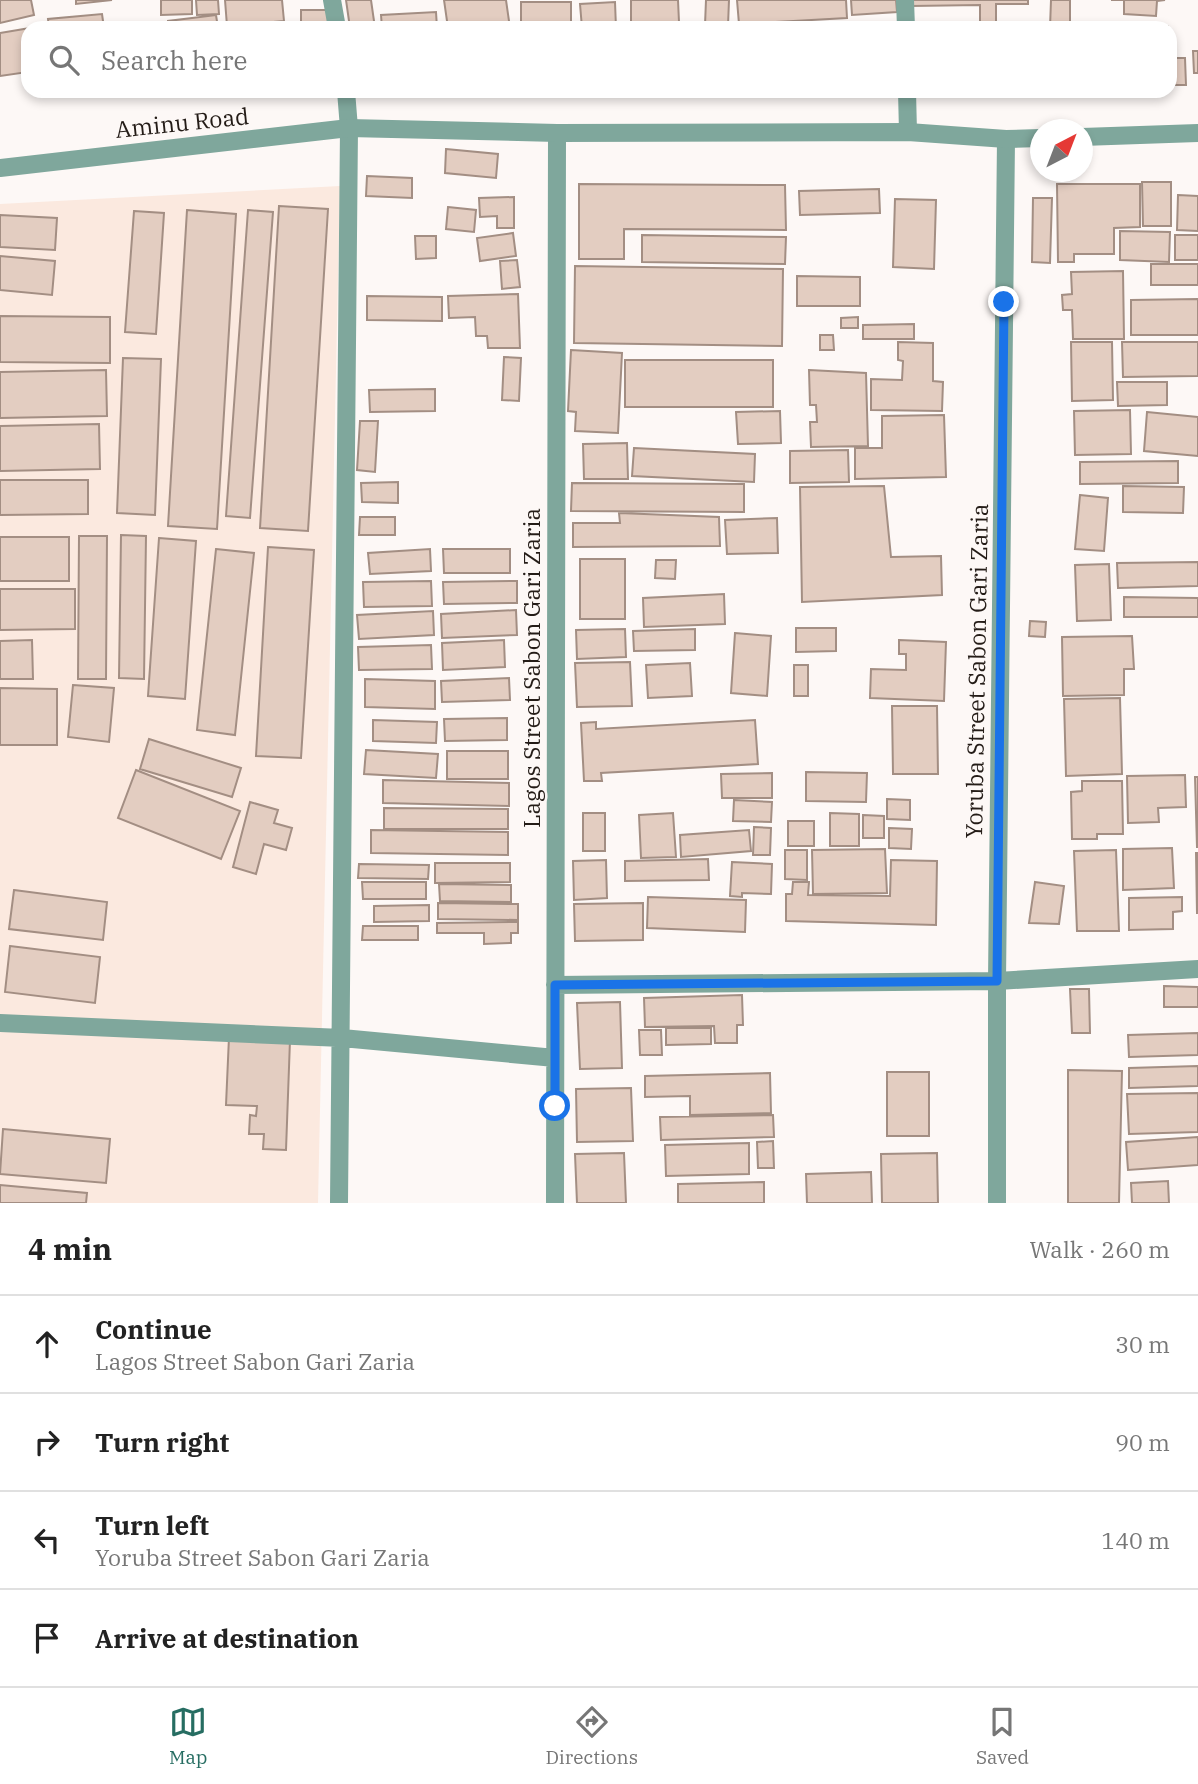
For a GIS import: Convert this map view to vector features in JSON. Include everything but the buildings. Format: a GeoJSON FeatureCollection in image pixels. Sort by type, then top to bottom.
{"type":"FeatureCollection","features":[{"type":"Feature","properties":{"kind":"street"},"geometry":{"type":"LineString","coordinates":[[332,0],[336,21]]}},
{"type":"Feature","properties":{"kind":"street"},"geometry":{"type":"LineString","coordinates":[[905,0],[906,21]]}},
{"type":"Feature","properties":{"kind":"street"},"geometry":{"type":"LineString","coordinates":[[339,1203],[349,128],[346,98]]}},
{"type":"Feature","properties":{"kind":"street"},"geometry":{"type":"LineString","coordinates":[[907,98],[908,132]]}},
{"type":"Feature","properties":{"kind":"street","name":"Aminu Road"},"geometry":{"type":"LineString","coordinates":[[0,168],[349,128],[557,133],[908,132],[1030,138]]}},
{"type":"Feature","properties":{"kind":"street","name":"Lagos Street Sabon Gari Zaria"},"geometry":{"type":"LineString","coordinates":[[555,1203],[557,133]]}},
{"type":"Feature","properties":{"kind":"street"},"geometry":{"type":"LineString","coordinates":[[1093,137],[1198,133]]}},
{"type":"Feature","properties":{"kind":"street","name":"Yoruba Street Sabon Gari Zaria"},"geometry":{"type":"LineString","coordinates":[[997,1203],[1006,139]]}},
{"type":"Feature","properties":{"kind":"street"},"geometry":{"type":"LineString","coordinates":[[555,985],[997,981],[1198,968]]}},
{"type":"Feature","properties":{"kind":"street"},"geometry":{"type":"LineString","coordinates":[[0,1023],[342,1038],[555,1058]]}},
{"type":"Feature","properties":{"kind":"shaded area"},"geometry":{"type":"Polygon","coordinates":[[[340,186],[318,1203],[0,1203],[0,204],[340,186]]]}},
{"type":"Feature","properties":{"kind":"route"},"geometry":{"type":"LineString","coordinates":[[555,1106],[555,985],[997,981],[1004,302]]}}]}
